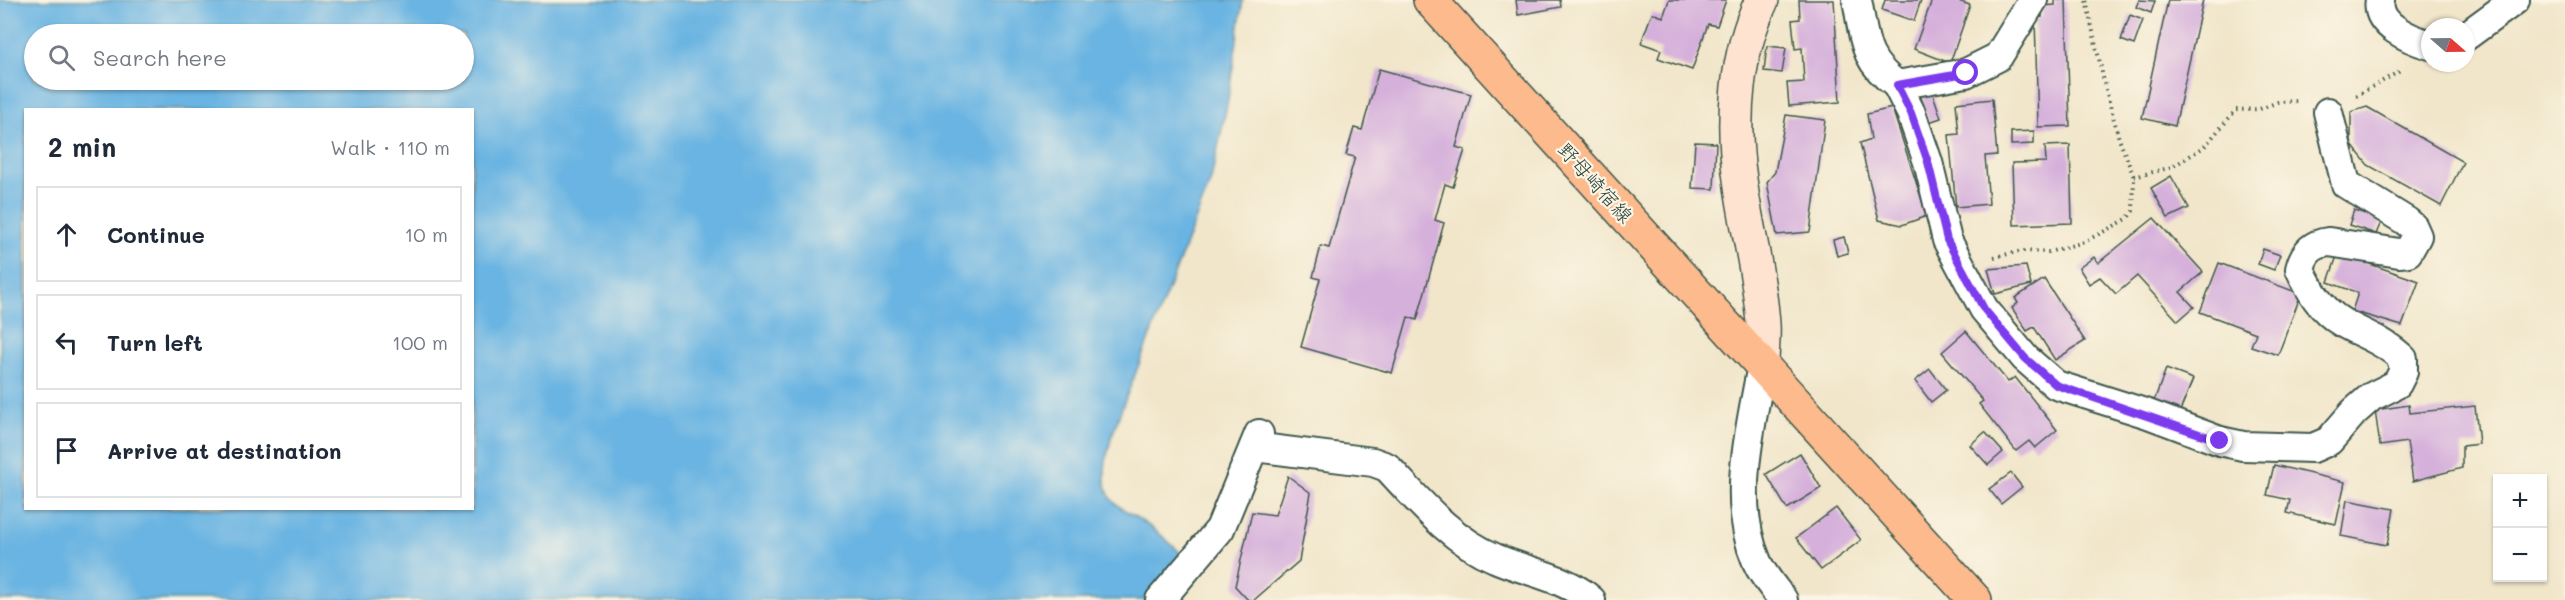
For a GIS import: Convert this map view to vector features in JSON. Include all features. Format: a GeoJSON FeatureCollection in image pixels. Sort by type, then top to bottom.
{"type":"FeatureCollection","features":[{"type":"Feature","properties":{"kind":"main road","name":"野母崎宿線"},"geometry":{"type":"LineString","coordinates":[[1430,0],[1975,600]]}},
{"type":"Feature","properties":{"kind":"street"},"geometry":{"type":"LineString","coordinates":[[1762,0],[1748,31],[1741,63],[1736,119],[1739,177],[1763,324],[1762,365],[1745,464],[1746,518],[1757,562],[1784,600]]}},
{"type":"Feature","properties":{"kind":"street"},"geometry":{"type":"LineString","coordinates":[[1857,0],[1866,49],[1879,72],[1897,85],[1911,113],[1928,162],[1947,240],[1984,309],[2025,358],[2056,385],[2220,441],[2243,446],[2313,448],[2329,441],[2354,412],[2372,397],[2397,384],[2403,372],[2403,359],[2393,349],[2343,323],[2324,309],[2309,289],[2300,269],[2307,251],[2319,243],[2329,242],[2399,253],[2408,252],[2417,236],[2413,227],[2406,221],[2346,184],[2328,112]]}},
{"type":"Feature","properties":{"kind":"street"},"geometry":{"type":"LineString","coordinates":[[1897,85],[1966,73],[1998,57],[2033,0]]}},
{"type":"Feature","properties":{"kind":"street"},"geometry":{"type":"LineString","coordinates":[[2380,0],[2378,8],[2386,22],[2403,34],[2421,41]]}},
{"type":"Feature","properties":{"kind":"street"},"geometry":{"type":"LineString","coordinates":[[2475,29],[2515,0]]}},
{"type":"Feature","properties":{"kind":"street"},"geometry":{"type":"LineString","coordinates":[[1160,600],[1220,529],[1257,440],[1373,462],[1387,467],[1460,540],[1494,558],[1577,588],[1591,600]]}},
{"type":"Feature","properties":{"kind":"path"},"geometry":{"type":"LineString","coordinates":[[1960,264],[2022,251],[2049,252],[2084,242],[2127,219],[2133,211],[2134,177],[2119,139],[2086,0]]}},
{"type":"Feature","properties":{"kind":"path"},"geometry":{"type":"LineString","coordinates":[[2134,177],[2172,167],[2204,147],[2236,110],[2260,109],[2278,102],[2294,100],[2328,112],[2410,67]]}},
{"type":"Feature","properties":{"kind":"water"},"geometry":{"type":"Polygon","coordinates":[[[0,0],[1243,0],[1228,100],[1211,180],[1120,413],[1106,458],[1105,482],[1114,502],[1157,532],[1186,559],[1144,600],[0,600],[0,0]]]}},
{"type":"Feature","properties":{"kind":"building"},"geometry":{"type":"Polygon","coordinates":[[[1516,0],[1560,0],[1561,7],[1518,15],[1516,0]]]}},
{"type":"Feature","properties":{"kind":"building"},"geometry":{"type":"Polygon","coordinates":[[[1669,0],[1726,0],[1717,26],[1708,24],[1692,70],[1658,58],[1661,50],[1641,43],[1652,13],[1663,17],[1669,0]]]}},
{"type":"Feature","properties":{"kind":"building"},"geometry":{"type":"Polygon","coordinates":[[[1799,0],[1834,0],[1840,102],[1789,106],[1787,83],[1804,82],[1802,48],[1795,49],[1792,20],[1800,19],[1799,0]]]}},
{"type":"Feature","properties":{"kind":"building"},"geometry":{"type":"Polygon","coordinates":[[[1885,0],[1921,0],[1914,21],[1882,10],[1885,0]]]}},
{"type":"Feature","properties":{"kind":"building"},"geometry":{"type":"Polygon","coordinates":[[[1932,0],[1955,0],[1970,5],[1950,63],[1914,49],[1932,0]]]}},
{"type":"Feature","properties":{"kind":"building"},"geometry":{"type":"Polygon","coordinates":[[[2055,0],[2066,0],[2070,126],[2038,127],[2035,18],[2042,17],[2042,6],[2055,5],[2055,0]]]}},
{"type":"Feature","properties":{"kind":"building"},"geometry":{"type":"Polygon","coordinates":[[[2139,0],[2155,1],[2151,13],[2136,7],[2139,0]]]}},
{"type":"Feature","properties":{"kind":"building"},"geometry":{"type":"Polygon","coordinates":[[[2168,0],[2203,0],[2175,126],[2142,118],[2168,0]]]}},
{"type":"Feature","properties":{"kind":"building"},"geometry":{"type":"Polygon","coordinates":[[[2130,15],[2143,20],[2134,45],[2121,40],[2130,15]]]}},
{"type":"Feature","properties":{"kind":"building"},"geometry":{"type":"Polygon","coordinates":[[[1767,46],[1786,48],[1782,73],[1764,71],[1767,46]]]}},
{"type":"Feature","properties":{"kind":"building"},"geometry":{"type":"Polygon","coordinates":[[[1379,69],[1471,94],[1456,147],[1465,150],[1453,187],[1445,184],[1435,220],[1444,223],[1417,320],[1408,317],[1392,373],[1301,347],[1320,279],[1313,277],[1321,246],[1329,248],[1355,157],[1346,155],[1354,128],[1362,130],[1379,69]]]}},
{"type":"Feature","properties":{"kind":"building"},"geometry":{"type":"Polygon","coordinates":[[[1932,91],[1941,118],[1929,122],[1920,95],[1932,91]]]}},
{"type":"Feature","properties":{"kind":"building"},"geometry":{"type":"Polygon","coordinates":[[[1992,99],[1997,155],[1985,156],[1989,204],[1956,207],[1949,135],[1959,134],[1956,103],[1992,99]]]}},
{"type":"Feature","properties":{"kind":"building"},"geometry":{"type":"Polygon","coordinates":[[[2367,107],[2463,162],[2441,206],[2368,165],[2351,144],[2351,112],[2367,107]]]}},
{"type":"Feature","properties":{"kind":"building"},"geometry":{"type":"Polygon","coordinates":[[[1892,108],[1927,216],[1902,225],[1879,220],[1860,143],[1871,139],[1867,114],[1892,108]]]}},
{"type":"Feature","properties":{"kind":"building"},"geometry":{"type":"Polygon","coordinates":[[[1786,115],[1825,120],[1810,232],[1777,235],[1767,182],[1775,172],[1786,115]]]}},
{"type":"Feature","properties":{"kind":"building"},"geometry":{"type":"Polygon","coordinates":[[[2034,131],[2034,144],[2011,145],[2011,132],[2034,131]]]}},
{"type":"Feature","properties":{"kind":"building"},"geometry":{"type":"Polygon","coordinates":[[[1695,142],[1716,143],[1714,189],[1692,188],[1695,142]]]}},
{"type":"Feature","properties":{"kind":"building"},"geometry":{"type":"Polygon","coordinates":[[[2070,145],[2072,223],[2014,225],[2012,163],[2046,162],[2045,146],[2070,145]]]}},
{"type":"Feature","properties":{"kind":"building"},"geometry":{"type":"Polygon","coordinates":[[[2171,176],[2189,208],[2168,218],[2151,188],[2171,176]]]}},
{"type":"Feature","properties":{"kind":"building"},"geometry":{"type":"Polygon","coordinates":[[[2354,210],[2382,220],[2376,234],[2349,225],[2354,210]]]}},
{"type":"Feature","properties":{"kind":"building"},"geometry":{"type":"Polygon","coordinates":[[[2154,218],[2203,272],[2180,292],[2194,307],[2178,321],[2137,276],[2116,294],[2100,277],[2089,284],[2079,268],[2094,257],[2098,263],[2154,218]]]}},
{"type":"Feature","properties":{"kind":"building"},"geometry":{"type":"Polygon","coordinates":[[[1844,237],[1848,253],[1837,256],[1833,240],[1844,237]]]}},
{"type":"Feature","properties":{"kind":"building"},"geometry":{"type":"Polygon","coordinates":[[[2263,249],[2280,255],[2274,270],[2258,264],[2263,249]]]}},
{"type":"Feature","properties":{"kind":"building"},"geometry":{"type":"Polygon","coordinates":[[[2338,253],[2419,281],[2402,326],[2352,311],[2358,293],[2328,282],[2338,253]]]}},
{"type":"Feature","properties":{"kind":"building"},"geometry":{"type":"Polygon","coordinates":[[[2219,263],[2301,294],[2278,355],[2251,346],[2256,333],[2200,312],[2219,263]]]}},
{"type":"Feature","properties":{"kind":"building"},"geometry":{"type":"Polygon","coordinates":[[[2026,266],[2031,285],[1995,294],[1988,269],[2026,266]]]}},
{"type":"Feature","properties":{"kind":"building"},"geometry":{"type":"Polygon","coordinates":[[[2044,279],[2085,341],[2055,360],[2034,327],[2027,331],[2012,308],[2018,303],[2015,298],[2044,279]]]}},
{"type":"Feature","properties":{"kind":"building"},"geometry":{"type":"Polygon","coordinates":[[[1966,331],[2008,382],[2015,377],[2057,430],[2035,448],[2029,441],[2016,451],[1979,404],[1983,401],[1942,352],[1966,331]]]}},
{"type":"Feature","properties":{"kind":"building"},"geometry":{"type":"Polygon","coordinates":[[[1930,369],[1946,390],[1931,402],[1915,381],[1930,369]]]}},
{"type":"Feature","properties":{"kind":"building"},"geometry":{"type":"Polygon","coordinates":[[[2166,369],[2193,379],[2180,411],[2154,401],[2166,369]]]}},
{"type":"Feature","properties":{"kind":"building"},"geometry":{"type":"Polygon","coordinates":[[[2409,405],[2410,413],[2475,406],[2479,444],[2462,446],[2462,468],[2413,481],[2407,442],[2380,446],[2375,410],[2409,405]]]}},
{"type":"Feature","properties":{"kind":"building"},"geometry":{"type":"Polygon","coordinates":[[[1985,432],[2003,452],[1988,465],[1970,445],[1985,432]]]}},
{"type":"Feature","properties":{"kind":"building"},"geometry":{"type":"Polygon","coordinates":[[[1800,453],[1821,488],[1787,509],[1766,474],[1800,453]]]}},
{"type":"Feature","properties":{"kind":"building"},"geometry":{"type":"Polygon","coordinates":[[[2274,465],[2345,482],[2336,524],[2287,513],[2290,500],[2267,495],[2274,465]]]}},
{"type":"Feature","properties":{"kind":"building"},"geometry":{"type":"Polygon","coordinates":[[[2011,473],[2022,487],[2001,504],[1989,489],[2011,473]]]}},
{"type":"Feature","properties":{"kind":"building"},"geometry":{"type":"Polygon","coordinates":[[[1288,476],[1311,493],[1299,561],[1254,600],[1248,600],[1235,586],[1252,512],[1275,515],[1288,476]]]}},
{"type":"Feature","properties":{"kind":"building"},"geometry":{"type":"Polygon","coordinates":[[[2347,500],[2394,509],[2387,545],[2341,536],[2347,500]]]}},
{"type":"Feature","properties":{"kind":"building"},"geometry":{"type":"Polygon","coordinates":[[[1836,508],[1861,540],[1821,570],[1796,538],[1836,508]]]}},
{"type":"Feature","properties":{"kind":"route"},"geometry":{"type":"LineString","coordinates":[[1966,73],[1897,85],[1911,113],[1928,162],[1947,240],[1984,309],[2025,358],[2056,385],[2148,414],[2220,441]]}}]}
